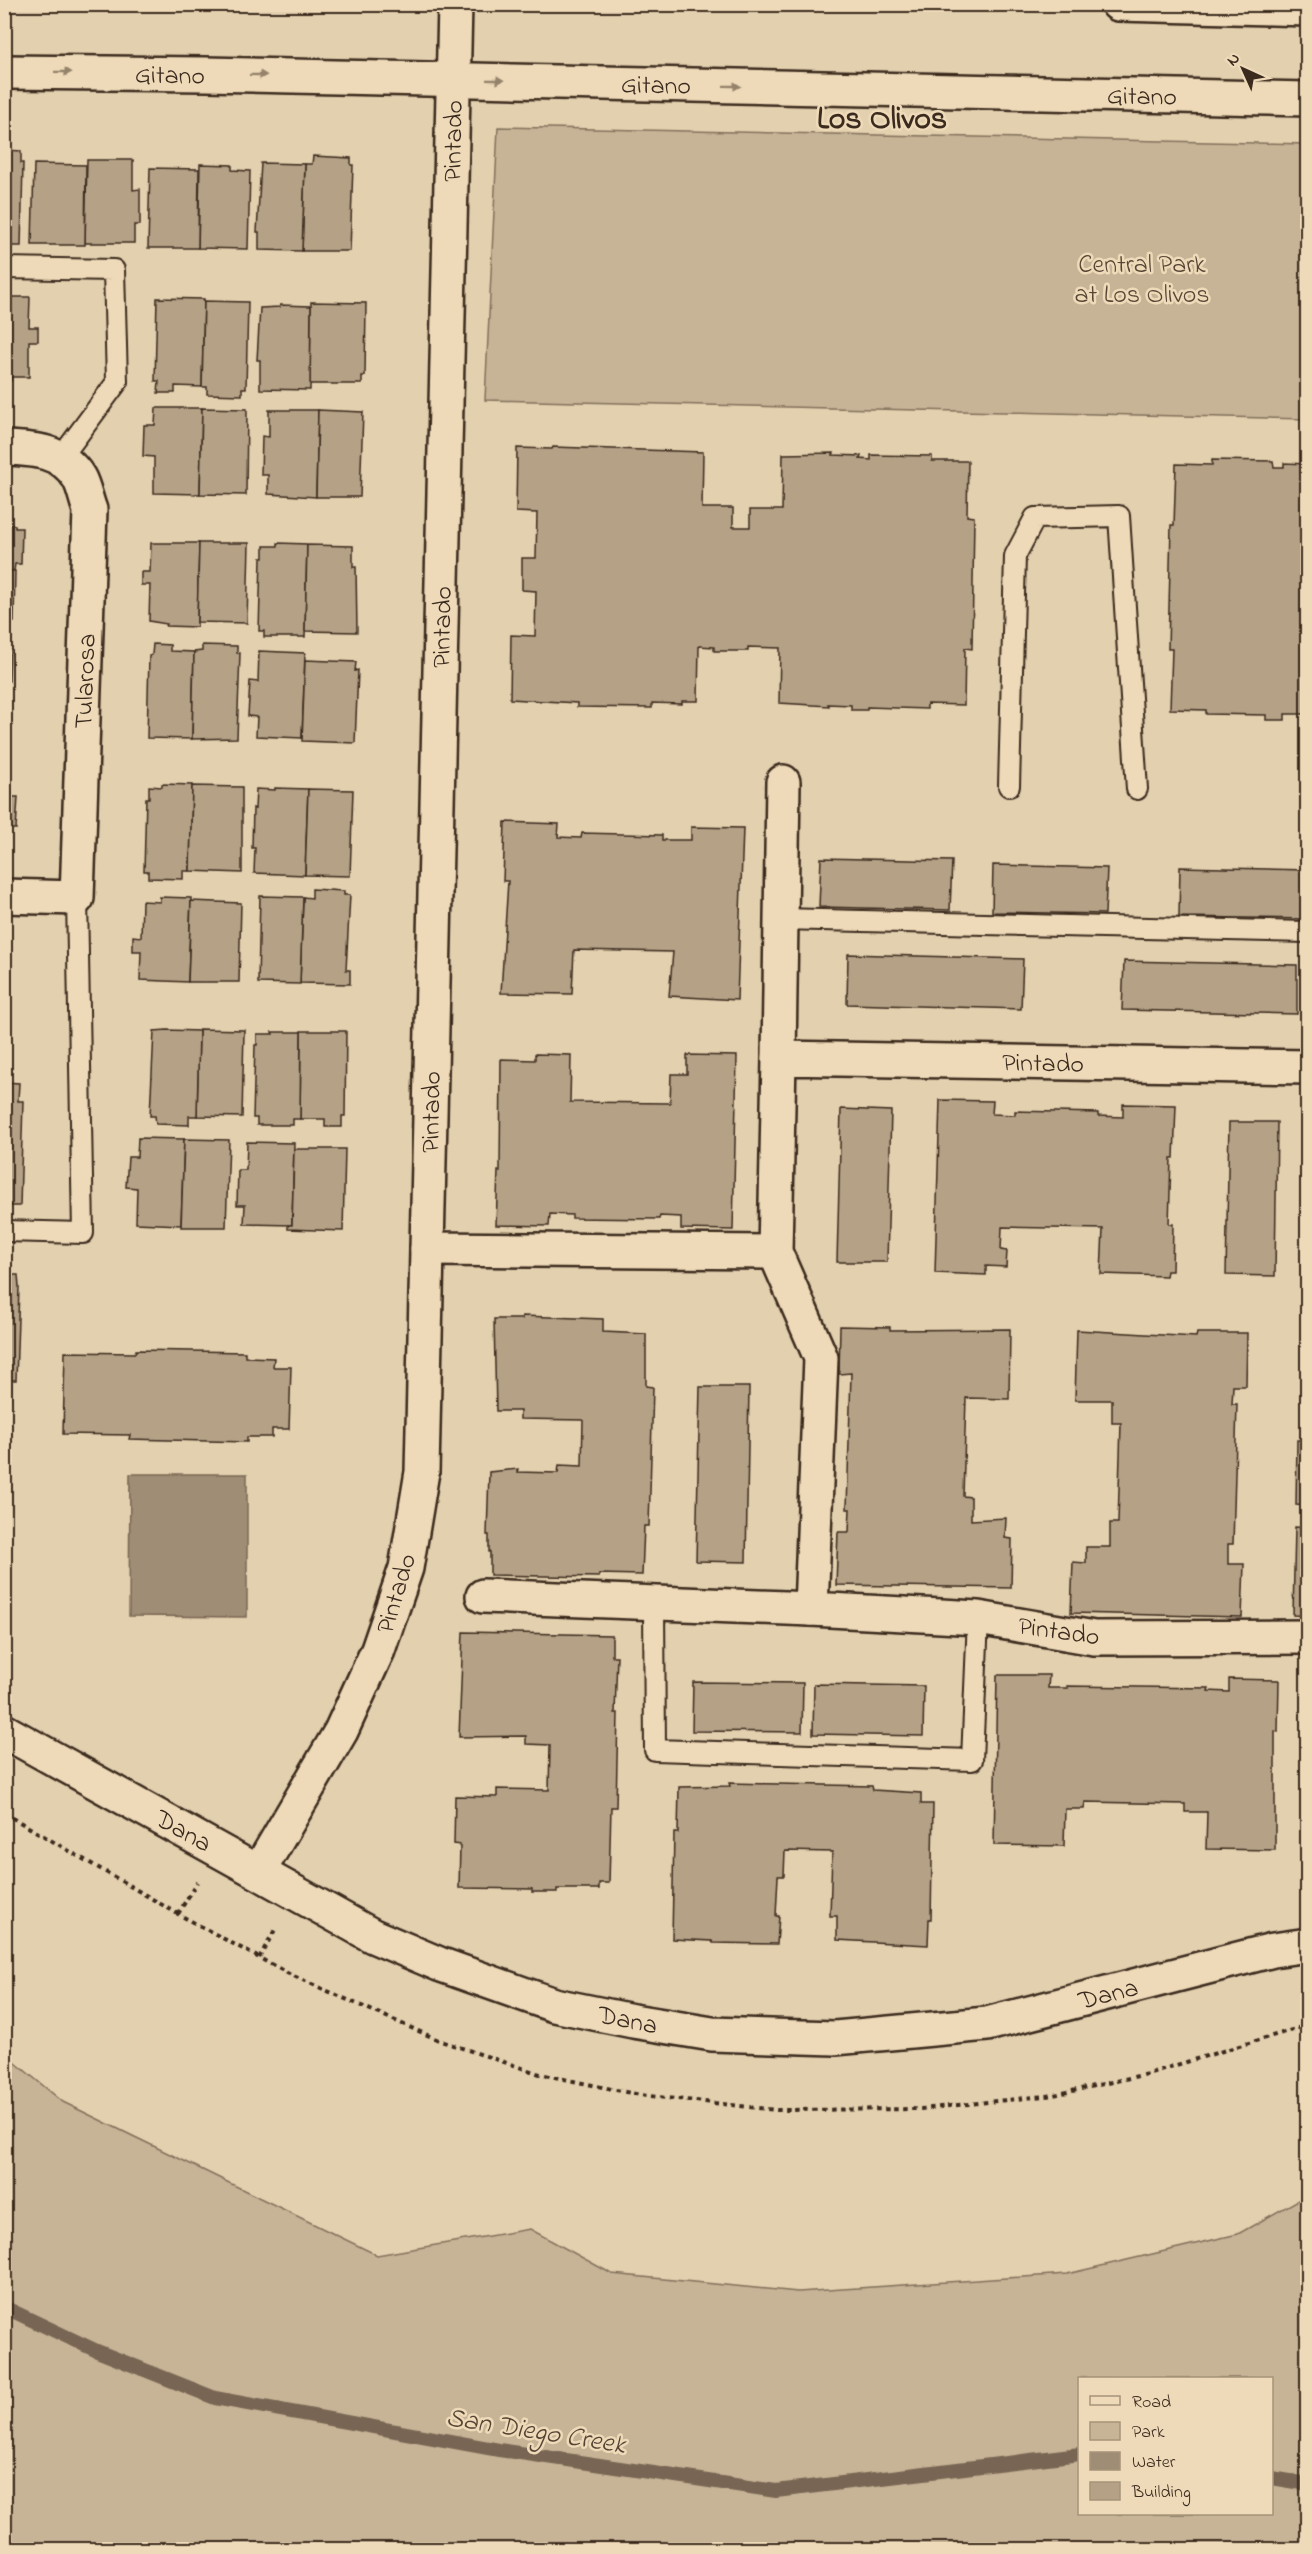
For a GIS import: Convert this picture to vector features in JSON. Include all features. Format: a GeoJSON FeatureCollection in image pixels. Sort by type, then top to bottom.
{"type":"FeatureCollection","features":[{"type":"Feature","properties":{"kind":"street","name":"Pintado"},"geometry":{"type":"LineString","coordinates":[[259,1871],[341,1731],[378,1650],[406,1568],[423,1472],[455,4]]}},
{"type":"Feature","properties":{"kind":"street"},"geometry":{"type":"LineString","coordinates":[[1118,4],[1308,9]]}},
{"type":"Feature","properties":{"kind":"street","name":"Gitano"},"geometry":{"type":"LineString","coordinates":[[4,72],[453,79],[1308,99]]}},
{"type":"Feature","properties":{"kind":"street","name":"Tularosa"},"geometry":{"type":"LineString","coordinates":[[4,448],[38,449],[60,459],[79,478],[90,510],[76,898]]}},
{"type":"Feature","properties":{"kind":"street"},"geometry":{"type":"LineString","coordinates":[[783,782],[775,1252],[821,1358],[811,1610]]}},
{"type":"Feature","properties":{"kind":"street"},"geometry":{"type":"LineString","coordinates":[[4,897],[76,898]]}},
{"type":"Feature","properties":{"kind":"street","name":"Pintado"},"geometry":{"type":"LineString","coordinates":[[779,1058],[1308,1067]]}},
{"type":"Feature","properties":{"kind":"street"},"geometry":{"type":"LineString","coordinates":[[427,1249],[775,1252]]}},
{"type":"Feature","properties":{"kind":"street","name":"Pintado"},"geometry":{"type":"LineString","coordinates":[[483,1596],[978,1618],[1094,1638],[1308,1637]]}},
{"type":"Feature","properties":{"kind":"street","name":"Dana"},"geometry":{"type":"LineString","coordinates":[[4,1731],[259,1871],[311,1904],[373,1936],[439,1964],[554,2005],[712,2034],[835,2038],[987,2024],[1273,1950],[1308,1945]]}},
{"type":"Feature","properties":{"kind":"lane"},"geometry":{"type":"LineString","coordinates":[[4,268],[114,270],[117,382],[60,459]]}},
{"type":"Feature","properties":{"kind":"lane"},"geometry":{"type":"LineString","coordinates":[[1009,786],[1015,556],[1035,518],[1119,516],[1137,789]]}},
{"type":"Feature","properties":{"kind":"lane"},"geometry":{"type":"LineString","coordinates":[[4,1231],[83,1233],[76,898]]}},
{"type":"Feature","properties":{"kind":"lane"},"geometry":{"type":"LineString","coordinates":[[781,919],[1308,932]]}},
{"type":"Feature","properties":{"kind":"lane"},"geometry":{"type":"LineString","coordinates":[[654,1605],[655,1750],[972,1760],[978,1618]]}},
{"type":"Feature","properties":{"kind":"green space","name":"Central Park at Los Olivos"},"geometry":{"type":"Polygon","coordinates":[[[498,127],[1307,144],[1307,419],[485,400],[498,127]]]}},
{"type":"Feature","properties":{"kind":"green space"},"geometry":{"type":"Polygon","coordinates":[[[5,2054],[63,2102],[377,2255],[530,2229],[612,2274],[798,2292],[1067,2274],[1238,2234],[1307,2195],[1307,2549],[5,2549],[5,2054]]]}},
{"type":"Feature","properties":{"kind":"water"},"geometry":{"type":"Polygon","coordinates":[[[130,1474],[247,1474],[247,1617],[129,1616],[130,1474]]]}},
{"type":"Feature","properties":{"kind":"building"},"geometry":{"type":"Polygon","coordinates":[[[5,150],[21,151],[21,163],[23,163],[21,246],[4,246],[5,150]]]}},
{"type":"Feature","properties":{"kind":"building"},"geometry":{"type":"Polygon","coordinates":[[[313,156],[351,158],[351,165],[353,165],[350,251],[302,251],[305,164],[312,164],[313,156]]]}},
{"type":"Feature","properties":{"kind":"building"},"geometry":{"type":"Polygon","coordinates":[[[87,160],[133,160],[133,190],[140,189],[140,225],[134,225],[134,243],[85,243],[87,160]]]}},
{"type":"Feature","properties":{"kind":"building"},"geometry":{"type":"Polygon","coordinates":[[[261,163],[305,164],[302,251],[259,250],[259,232],[257,232],[261,163]]]}},
{"type":"Feature","properties":{"kind":"building"},"geometry":{"type":"Polygon","coordinates":[[[34,164],[86,165],[85,245],[32,245],[34,164]]]}},
{"type":"Feature","properties":{"kind":"building"},"geometry":{"type":"Polygon","coordinates":[[[200,164],[232,165],[232,170],[250,171],[248,249],[198,248],[200,164]]]}},
{"type":"Feature","properties":{"kind":"building"},"geometry":{"type":"Polygon","coordinates":[[[150,168],[199,169],[198,248],[148,248],[150,168]]]}},
{"type":"Feature","properties":{"kind":"building"},"geometry":{"type":"Polygon","coordinates":[[[4,297],[30,297],[29,327],[38,327],[38,341],[29,341],[29,377],[11,377],[11,381],[4,380],[4,297]]]}},
{"type":"Feature","properties":{"kind":"building"},"geometry":{"type":"Polygon","coordinates":[[[157,298],[204,299],[202,387],[175,386],[175,393],[158,393],[159,381],[155,381],[157,298]]]}},
{"type":"Feature","properties":{"kind":"building"},"geometry":{"type":"Polygon","coordinates":[[[204,301],[248,302],[246,388],[242,388],[242,395],[207,394],[207,387],[202,387],[204,301]]]}},
{"type":"Feature","properties":{"kind":"building"},"geometry":{"type":"Polygon","coordinates":[[[311,302],[366,303],[365,376],[362,376],[362,384],[310,384],[311,302]]]}},
{"type":"Feature","properties":{"kind":"building"},"geometry":{"type":"Polygon","coordinates":[[[280,305],[311,306],[310,390],[260,389],[260,360],[257,360],[260,308],[280,307],[280,305]]]}},
{"type":"Feature","properties":{"kind":"building"},"geometry":{"type":"Polygon","coordinates":[[[156,408],[202,408],[200,494],[154,493],[154,457],[143,456],[144,425],[155,425],[156,408]]]}},
{"type":"Feature","properties":{"kind":"building"},"geometry":{"type":"Polygon","coordinates":[[[202,408],[247,409],[246,495],[200,494],[202,408]]]}},
{"type":"Feature","properties":{"kind":"building"},"geometry":{"type":"Polygon","coordinates":[[[269,410],[318,410],[316,497],[268,494],[268,475],[261,475],[262,436],[269,437],[269,410]]]}},
{"type":"Feature","properties":{"kind":"building"},"geometry":{"type":"Polygon","coordinates":[[[318,410],[363,412],[360,497],[316,497],[318,410]]]}},
{"type":"Feature","properties":{"kind":"building"},"geometry":{"type":"Polygon","coordinates":[[[553,447],[703,452],[702,508],[733,508],[733,527],[750,527],[750,510],[782,510],[783,454],[834,453],[833,455],[861,456],[860,459],[871,460],[871,455],[932,456],[932,461],[968,461],[967,516],[974,517],[972,649],[965,648],[964,705],[927,704],[927,709],[867,707],[867,710],[851,710],[851,705],[779,703],[780,648],[748,647],[748,651],[714,651],[714,647],[699,646],[698,701],[682,701],[682,704],[652,703],[652,708],[577,707],[577,703],[510,699],[511,635],[535,636],[536,591],[522,590],[522,558],[536,558],[537,513],[516,512],[517,448],[552,449],[553,447]]]}},
{"type":"Feature","properties":{"kind":"building"},"geometry":{"type":"Polygon","coordinates":[[[1212,460],[1273,461],[1274,467],[1284,467],[1284,463],[1308,464],[1308,717],[1304,714],[1285,714],[1285,720],[1266,720],[1266,715],[1206,714],[1206,710],[1170,709],[1172,649],[1168,649],[1171,525],[1174,525],[1176,464],[1212,465],[1212,460]]]}},
{"type":"Feature","properties":{"kind":"building"},"geometry":{"type":"Polygon","coordinates":[[[4,524],[22,528],[21,564],[15,564],[14,571],[4,571],[4,524]]]}},
{"type":"Feature","properties":{"kind":"building"},"geometry":{"type":"Polygon","coordinates":[[[151,543],[199,543],[197,627],[166,626],[167,624],[149,621],[150,585],[141,585],[141,572],[150,572],[151,543]]]}},
{"type":"Feature","properties":{"kind":"building"},"geometry":{"type":"Polygon","coordinates":[[[199,543],[249,543],[247,623],[197,622],[199,543]]]}},
{"type":"Feature","properties":{"kind":"building"},"geometry":{"type":"Polygon","coordinates":[[[278,543],[307,544],[305,637],[264,637],[264,631],[259,631],[261,558],[264,558],[264,546],[278,546],[278,543]]]}},
{"type":"Feature","properties":{"kind":"building"},"geometry":{"type":"Polygon","coordinates":[[[307,545],[353,546],[353,567],[356,567],[357,632],[305,631],[307,545]]]}},
{"type":"Feature","properties":{"kind":"building"},"geometry":{"type":"Polygon","coordinates":[[[4,571],[15,571],[14,622],[4,622],[4,571]]]}},
{"type":"Feature","properties":{"kind":"building"},"geometry":{"type":"Polygon","coordinates":[[[153,644],[170,645],[170,651],[194,652],[192,739],[147,738],[149,656],[152,655],[153,644]]]}},
{"type":"Feature","properties":{"kind":"building"},"geometry":{"type":"Polygon","coordinates":[[[202,645],[237,646],[237,653],[240,653],[237,738],[192,739],[194,652],[202,651],[202,645]]]}},
{"type":"Feature","properties":{"kind":"building"},"geometry":{"type":"Polygon","coordinates":[[[4,650],[10,650],[9,681],[4,681],[4,650]]]}},
{"type":"Feature","properties":{"kind":"building"},"geometry":{"type":"Polygon","coordinates":[[[259,651],[305,653],[302,738],[256,736],[257,717],[248,716],[250,681],[258,682],[259,651]]]}},
{"type":"Feature","properties":{"kind":"building"},"geometry":{"type":"Polygon","coordinates":[[[305,660],[356,662],[355,671],[358,670],[355,743],[302,741],[305,660]]]}},
{"type":"Feature","properties":{"kind":"building"},"geometry":{"type":"Polygon","coordinates":[[[4,681],[7,681],[5,732],[4,732],[4,681]]]}},
{"type":"Feature","properties":{"kind":"building"},"geometry":{"type":"Polygon","coordinates":[[[4,744],[11,744],[10,788],[4,787],[4,744]]]}},
{"type":"Feature","properties":{"kind":"building"},"geometry":{"type":"Polygon","coordinates":[[[162,784],[192,785],[190,871],[183,871],[183,879],[148,878],[148,871],[144,871],[146,798],[149,798],[149,786],[162,787],[162,784]]]}},
{"type":"Feature","properties":{"kind":"building"},"geometry":{"type":"Polygon","coordinates":[[[192,786],[242,787],[242,873],[190,871],[192,786]]]}},
{"type":"Feature","properties":{"kind":"building"},"geometry":{"type":"Polygon","coordinates":[[[4,787],[10,788],[10,797],[18,797],[16,829],[8,829],[7,835],[4,835],[4,787]]]}},
{"type":"Feature","properties":{"kind":"building"},"geometry":{"type":"Polygon","coordinates":[[[275,788],[308,789],[305,875],[254,873],[255,848],[252,848],[256,789],[275,790],[275,788]]]}},
{"type":"Feature","properties":{"kind":"building"},"geometry":{"type":"Polygon","coordinates":[[[308,789],[353,790],[350,876],[305,875],[308,789]]]}},
{"type":"Feature","properties":{"kind":"building"},"geometry":{"type":"Polygon","coordinates":[[[505,822],[559,824],[558,837],[581,838],[582,833],[662,835],[662,840],[691,840],[691,827],[743,828],[737,1000],[669,996],[673,952],[574,950],[572,994],[501,993],[508,881],[503,881],[505,822]]]}},
{"type":"Feature","properties":{"kind":"building"},"geometry":{"type":"Polygon","coordinates":[[[821,858],[952,861],[950,910],[819,907],[821,858]]]}},
{"type":"Feature","properties":{"kind":"building"},"geometry":{"type":"Polygon","coordinates":[[[993,865],[1107,868],[1105,914],[992,912],[993,865]]]}},
{"type":"Feature","properties":{"kind":"building"},"geometry":{"type":"Polygon","coordinates":[[[1180,867],[1308,870],[1308,919],[1179,917],[1180,867]]]}},
{"type":"Feature","properties":{"kind":"building"},"geometry":{"type":"Polygon","coordinates":[[[312,889],[344,891],[344,895],[350,895],[346,970],[350,970],[350,984],[300,983],[303,897],[312,898],[312,889]]]}},
{"type":"Feature","properties":{"kind":"building"},"geometry":{"type":"Polygon","coordinates":[[[260,896],[303,897],[300,984],[258,983],[260,896]]]}},
{"type":"Feature","properties":{"kind":"building"},"geometry":{"type":"Polygon","coordinates":[[[160,897],[191,898],[188,982],[140,980],[141,951],[133,951],[133,936],[141,937],[142,901],[160,902],[160,897]]]}},
{"type":"Feature","properties":{"kind":"building"},"geometry":{"type":"Polygon","coordinates":[[[191,901],[241,903],[239,982],[188,982],[191,901]]]}},
{"type":"Feature","properties":{"kind":"building"},"geometry":{"type":"Polygon","coordinates":[[[848,954],[1023,959],[1021,1009],[847,1004],[848,954]]]}},
{"type":"Feature","properties":{"kind":"building"},"geometry":{"type":"Polygon","coordinates":[[[1124,961],[1297,965],[1297,1014],[1122,1010],[1124,961]]]}},
{"type":"Feature","properties":{"kind":"building"},"geometry":{"type":"Polygon","coordinates":[[[199,1029],[244,1030],[242,1117],[197,1116],[199,1029]]]}},
{"type":"Feature","properties":{"kind":"building"},"geometry":{"type":"Polygon","coordinates":[[[154,1031],[199,1031],[197,1116],[189,1116],[189,1125],[156,1124],[155,1116],[150,1116],[154,1031]]]}},
{"type":"Feature","properties":{"kind":"building"},"geometry":{"type":"Polygon","coordinates":[[[301,1031],[346,1031],[345,1116],[342,1116],[342,1127],[325,1127],[325,1119],[300,1119],[301,1031]]]}},
{"type":"Feature","properties":{"kind":"building"},"geometry":{"type":"Polygon","coordinates":[[[272,1032],[301,1032],[300,1119],[293,1119],[293,1125],[257,1125],[257,1118],[253,1118],[257,1034],[273,1034],[272,1032]]]}},
{"type":"Feature","properties":{"kind":"building"},"geometry":{"type":"Polygon","coordinates":[[[535,1054],[571,1055],[570,1102],[670,1103],[671,1074],[687,1074],[687,1055],[737,1056],[733,1230],[681,1229],[681,1217],[660,1216],[659,1219],[572,1218],[572,1215],[550,1214],[549,1226],[496,1225],[498,1171],[500,1171],[501,1059],[535,1060],[535,1054]]]}},
{"type":"Feature","properties":{"kind":"building"},"geometry":{"type":"Polygon","coordinates":[[[4,1082],[19,1083],[18,1101],[23,1101],[20,1206],[4,1206],[4,1082]]]}},
{"type":"Feature","properties":{"kind":"building"},"geometry":{"type":"Polygon","coordinates":[[[940,1100],[993,1101],[992,1114],[1015,1115],[1015,1111],[1098,1113],[1098,1116],[1123,1117],[1123,1104],[1176,1105],[1174,1158],[1171,1158],[1169,1224],[1173,1224],[1172,1271],[1167,1271],[1166,1276],[1101,1274],[1103,1229],[1002,1227],[1001,1250],[1007,1251],[1006,1267],[986,1266],[986,1275],[935,1273],[940,1100]]]}},
{"type":"Feature","properties":{"kind":"building"},"geometry":{"type":"Polygon","coordinates":[[[841,1109],[891,1111],[887,1262],[837,1262],[841,1109]]]}},
{"type":"Feature","properties":{"kind":"building"},"geometry":{"type":"Polygon","coordinates":[[[1229,1122],[1277,1122],[1275,1276],[1226,1275],[1229,1122]]]}},
{"type":"Feature","properties":{"kind":"building"},"geometry":{"type":"Polygon","coordinates":[[[138,1138],[184,1139],[181,1225],[136,1223],[137,1188],[126,1187],[128,1157],[137,1157],[138,1138]]]}},
{"type":"Feature","properties":{"kind":"building"},"geometry":{"type":"Polygon","coordinates":[[[184,1139],[229,1140],[226,1227],[181,1227],[184,1139]]]}},
{"type":"Feature","properties":{"kind":"building"},"geometry":{"type":"Polygon","coordinates":[[[247,1142],[294,1143],[292,1225],[244,1224],[245,1205],[237,1205],[238,1170],[246,1170],[247,1142]]]}},
{"type":"Feature","properties":{"kind":"building"},"geometry":{"type":"Polygon","coordinates":[[[294,1149],[345,1149],[343,1231],[288,1229],[288,1225],[292,1225],[294,1149]]]}},
{"type":"Feature","properties":{"kind":"building"},"geometry":{"type":"Polygon","coordinates":[[[4,1275],[18,1275],[19,1287],[16,1380],[11,1380],[10,1399],[4,1399],[4,1275]]]}},
{"type":"Feature","properties":{"kind":"building"},"geometry":{"type":"Polygon","coordinates":[[[522,1316],[603,1319],[603,1332],[646,1334],[646,1386],[653,1387],[649,1526],[644,1526],[642,1575],[599,1574],[599,1577],[490,1575],[489,1535],[487,1535],[489,1472],[518,1469],[517,1472],[558,1473],[559,1465],[582,1466],[583,1420],[520,1419],[520,1411],[496,1411],[494,1319],[522,1319],[522,1316]]]}},
{"type":"Feature","properties":{"kind":"building"},"geometry":{"type":"Polygon","coordinates":[[[840,1326],[890,1327],[890,1330],[1010,1329],[1009,1399],[966,1398],[963,1496],[971,1497],[971,1520],[1006,1518],[1005,1538],[1012,1539],[1011,1588],[836,1585],[838,1532],[849,1532],[850,1509],[847,1509],[851,1373],[839,1374],[840,1326]]]}},
{"type":"Feature","properties":{"kind":"building"},"geometry":{"type":"Polygon","coordinates":[[[1077,1330],[1196,1337],[1197,1333],[1247,1333],[1246,1386],[1233,1386],[1232,1404],[1237,1404],[1233,1544],[1228,1544],[1228,1564],[1244,1564],[1242,1617],[1071,1613],[1073,1562],[1086,1563],[1086,1547],[1110,1547],[1110,1523],[1118,1523],[1121,1423],[1112,1423],[1112,1400],[1075,1400],[1077,1330]]]}},
{"type":"Feature","properties":{"kind":"building"},"geometry":{"type":"Polygon","coordinates":[[[136,1350],[245,1352],[245,1357],[274,1358],[273,1367],[291,1367],[289,1429],[272,1429],[272,1437],[247,1437],[247,1442],[129,1439],[130,1435],[63,1434],[65,1352],[135,1353],[136,1350]]]}},
{"type":"Feature","properties":{"kind":"building"},"geometry":{"type":"Polygon","coordinates":[[[700,1387],[749,1387],[746,1562],[696,1561],[700,1387]]]}},
{"type":"Feature","properties":{"kind":"building"},"geometry":{"type":"Polygon","coordinates":[[[1297,1440],[1308,1440],[1308,1506],[1296,1505],[1297,1440]]]}},
{"type":"Feature","properties":{"kind":"building"},"geometry":{"type":"Polygon","coordinates":[[[1295,1527],[1308,1528],[1308,1616],[1293,1615],[1295,1527]]]}},
{"type":"Feature","properties":{"kind":"building"},"geometry":{"type":"Polygon","coordinates":[[[463,1632],[612,1635],[612,1656],[617,1656],[616,1807],[611,1807],[609,1883],[599,1883],[599,1889],[557,1889],[557,1892],[532,1892],[532,1889],[459,1888],[460,1845],[454,1844],[455,1796],[497,1797],[497,1789],[549,1790],[550,1745],[526,1744],[526,1736],[459,1737],[463,1632]]]}},
{"type":"Feature","properties":{"kind":"building"},"geometry":{"type":"Polygon","coordinates":[[[997,1675],[1049,1675],[1048,1688],[1068,1688],[1067,1686],[1209,1688],[1208,1691],[1229,1692],[1229,1679],[1279,1680],[1278,1732],[1275,1731],[1275,1850],[1206,1849],[1207,1812],[1185,1812],[1185,1804],[1085,1802],[1084,1809],[1065,1809],[1064,1846],[994,1845],[997,1675]]]}},
{"type":"Feature","properties":{"kind":"building"},"geometry":{"type":"Polygon","coordinates":[[[693,1682],[803,1683],[802,1732],[692,1731],[693,1682]]]}},
{"type":"Feature","properties":{"kind":"building"},"geometry":{"type":"Polygon","coordinates":[[[814,1684],[924,1686],[923,1736],[813,1734],[814,1684]]]}},
{"type":"Feature","properties":{"kind":"building"},"geometry":{"type":"Polygon","coordinates":[[[729,1783],[872,1786],[873,1790],[921,1793],[921,1804],[933,1804],[931,1919],[929,1919],[928,1945],[837,1940],[837,1916],[830,1916],[832,1852],[785,1851],[784,1876],[778,1876],[777,1944],[713,1943],[712,1941],[672,1939],[674,1833],[678,1833],[679,1787],[730,1786],[729,1783]]]}},
{"type":"Feature","properties":{"kind":"waterway","name":"San Diego Creek"},"geometry":{"type":"LineString","coordinates":[[4,2307],[97,2351],[215,2398],[499,2450],[776,2491],[1078,2454]]}},
{"type":"Feature","properties":{"kind":"waterway","name":"San Diego Creek"},"geometry":{"type":"LineString","coordinates":[[1273,2478],[1308,2484]]}},
{"type":"Feature","properties":{"kind":"district","name":"Los Olivos"},"geometry":{"type":"Point","coordinates":[882,117]}}]}
